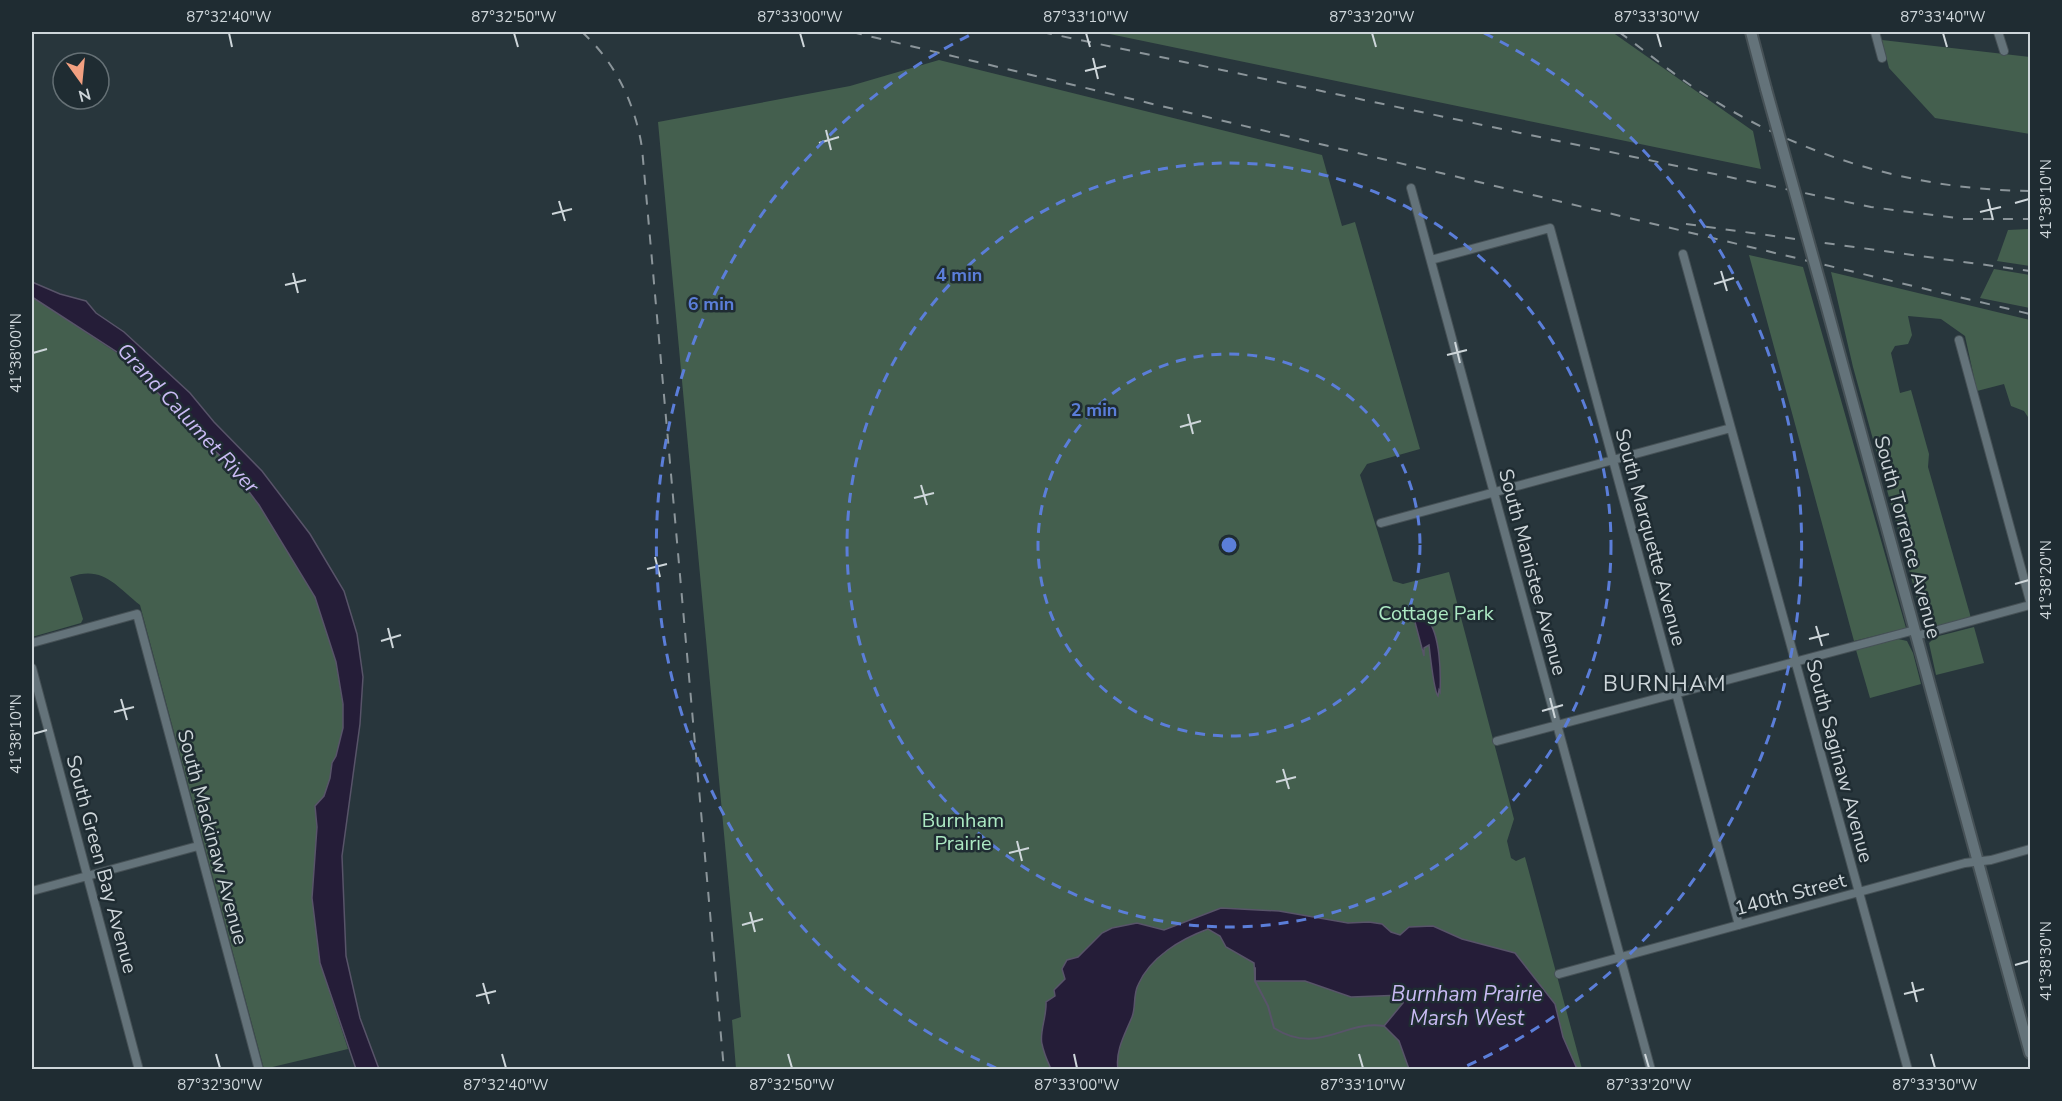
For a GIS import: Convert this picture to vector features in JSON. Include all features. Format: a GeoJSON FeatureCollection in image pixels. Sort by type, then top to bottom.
{"type":"FeatureCollection","features":[{"type":"Feature","properties":{"kind":"main road","name":"South Torrence Avenue"},"geometry":{"type":"LineString","coordinates":[[1750,32],[2031,1053]]}},
{"type":"Feature","properties":{"kind":"street"},"geometry":{"type":"LineString","coordinates":[[1875,32],[1882,58]]}},
{"type":"Feature","properties":{"kind":"street"},"geometry":{"type":"LineString","coordinates":[[1998,32],[2004,51]]}},
{"type":"Feature","properties":{"kind":"street","name":"South Manistee Avenue"},"geometry":{"type":"LineString","coordinates":[[1411,188],[1651,1070]]}},
{"type":"Feature","properties":{"kind":"street","name":"South Marquette Avenue"},"geometry":{"type":"LineString","coordinates":[[1431,260],[1550,228],[1739,925]]}},
{"type":"Feature","properties":{"kind":"street","name":"South Saginaw Avenue"},"geometry":{"type":"LineString","coordinates":[[1683,254],[1908,1070]]}},
{"type":"Feature","properties":{"kind":"street"},"geometry":{"type":"LineString","coordinates":[[1959,340],[2031,601]]}},
{"type":"Feature","properties":{"kind":"street"},"geometry":{"type":"LineString","coordinates":[[1381,524],[1731,429]]}},
{"type":"Feature","properties":{"kind":"street"},"geometry":{"type":"LineString","coordinates":[[1497,741],[1796,661],[2031,605]]}},
{"type":"Feature","properties":{"kind":"street","name":"South Mackinaw Avenue"},"geometry":{"type":"LineString","coordinates":[[32,643],[137,614],[259,1070]]}},
{"type":"Feature","properties":{"kind":"street","name":"South Green Bay Avenue"},"geometry":{"type":"LineString","coordinates":[[32,668],[139,1070]]}},
{"type":"Feature","properties":{"kind":"street"},"geometry":{"type":"LineString","coordinates":[[32,891],[198,846]]}},
{"type":"Feature","properties":{"kind":"street","name":"140th Street"},"geometry":{"type":"LineString","coordinates":[[1559,974],[1859,892],[2031,849]]}},
{"type":"Feature","properties":{"kind":"green space"},"geometry":{"type":"Polygon","coordinates":[[[1100,32],[1612,32],[1753,131],[1761,169],[1100,32]]]}},
{"type":"Feature","properties":{"kind":"green space"},"geometry":{"type":"Polygon","coordinates":[[[1882,40],[2030,57],[2030,134],[1935,118],[1889,68],[1882,40]]]}},
{"type":"Feature","properties":{"kind":"green space","name":"Burnham Prairie"},"geometry":{"type":"Polygon","coordinates":[[[939,60],[1322,155],[1342,226],[1355,222],[1420,449],[1367,464],[1360,475],[1393,581],[1403,584],[1449,572],[1514,819],[1507,841],[1511,858],[1516,861],[1525,857],[1582,1069],[736,1069],[732,1020],[741,1017],[658,122],[850,86],[939,60]]]}},
{"type":"Feature","properties":{"kind":"green space"},"geometry":{"type":"Polygon","coordinates":[[[2030,229],[2030,266],[1997,261],[2008,230],[2030,229]]]}},
{"type":"Feature","properties":{"kind":"green space"},"geometry":{"type":"Polygon","coordinates":[[[1749,255],[1803,267],[1906,628],[1854,641],[1749,255]]]}},
{"type":"Feature","properties":{"kind":"green space"},"geometry":{"type":"Polygon","coordinates":[[[1994,269],[2030,275],[2030,308],[1980,298],[1994,269]]]}},
{"type":"Feature","properties":{"kind":"green space"},"geometry":{"type":"Polygon","coordinates":[[[1831,272],[2030,320],[2030,420],[2024,411],[2011,406],[2004,384],[1977,391],[1965,336],[1941,319],[1908,316],[1912,335],[1908,344],[1895,346],[1891,353],[1900,393],[1911,390],[1929,454],[1928,467],[1971,618],[1932,628],[1924,624],[1853,367],[1831,272]]]}},
{"type":"Feature","properties":{"kind":"green space"},"geometry":{"type":"Polygon","coordinates":[[[32,297],[117,353],[225,460],[259,505],[315,597],[336,662],[343,704],[343,728],[324,796],[315,807],[317,827],[312,898],[320,963],[348,1049],[264,1069],[140,605],[108,579],[91,574],[70,577],[83,619],[81,623],[32,637],[32,297]]]}},
{"type":"Feature","properties":{"kind":"green space"},"geometry":{"type":"Polygon","coordinates":[[[1974,627],[1984,663],[1936,675],[1929,643],[1935,637],[1974,627]]]}},
{"type":"Feature","properties":{"kind":"green space"},"geometry":{"type":"Polygon","coordinates":[[[1898,639],[1907,641],[1913,653],[1921,684],[1870,698],[1856,650],[1898,639]]]}},
{"type":"Feature","properties":{"kind":"water","name":"Grand Calumet River"},"geometry":{"type":"Polygon","coordinates":[[[32,282],[60,294],[86,301],[96,313],[124,332],[190,393],[214,422],[262,471],[310,534],[344,591],[357,634],[363,677],[360,724],[342,856],[346,956],[360,1018],[379,1069],[356,1069],[320,963],[312,898],[317,827],[315,806],[324,796],[330,778],[332,763],[343,728],[343,704],[336,662],[315,597],[259,505],[225,460],[183,422],[172,407],[117,352],[32,297],[32,282]]]}},
{"type":"Feature","properties":{"kind":"water"},"geometry":{"type":"Polygon","coordinates":[[[1411,607],[1416,616],[1428,620],[1435,635],[1440,665],[1438,696],[1429,645],[1424,648],[1424,656],[1411,607]]]}},
{"type":"Feature","properties":{"kind":"water","name":"Burnham Prairie Marsh West"},"geometry":{"type":"Polygon","coordinates":[[[1221,908],[1279,911],[1348,923],[1369,922],[1382,924],[1391,932],[1400,935],[1409,927],[1433,926],[1462,939],[1515,953],[1555,1004],[1563,1037],[1577,1069],[1409,1069],[1399,1041],[1384,1026],[1403,1003],[1403,995],[1351,997],[1305,981],[1255,981],[1254,963],[1226,947],[1220,936],[1208,929],[1167,950],[1143,975],[1136,989],[1133,1013],[1119,1049],[1118,1069],[1051,1069],[1041,1040],[1046,1002],[1055,996],[1054,990],[1065,979],[1062,969],[1067,960],[1078,957],[1102,933],[1112,928],[1137,923],[1164,930],[1221,908]]]}},
{"type":"Feature","properties":{"kind":"waterway"},"geometry":{"type":"LineString","coordinates":[[1255,968],[1255,981],[1268,1006],[1274,1028],[1290,1036],[1304,1039],[1318,1038],[1356,1028],[1384,1026]]}},
{"type":"Feature","properties":{"kind":"railway"},"geometry":{"type":"LineString","coordinates":[[582,32],[604,56],[622,84],[629,99],[642,148],[724,1070]]}},
{"type":"Feature","properties":{"kind":"railway"},"geometry":{"type":"LineString","coordinates":[[852,32],[2030,314]]}},
{"type":"Feature","properties":{"kind":"railway"},"geometry":{"type":"LineString","coordinates":[[1042,32],[1871,207],[1964,219],[2030,219]]}},
{"type":"Feature","properties":{"kind":"railway"},"geometry":{"type":"LineString","coordinates":[[1619,32],[1715,101],[1751,121],[1827,155],[1866,167],[1947,185],[2030,191]]}},
{"type":"Feature","properties":{"kind":"railway"},"geometry":{"type":"LineString","coordinates":[[1686,224],[2030,271]]}},
{"type":"Feature","properties":{"kind":"district","name":"BURNHAM"},"geometry":{"type":"Point","coordinates":[1665,683]}},
{"type":"Feature","properties":{"kind":"park label","name":"Cottage Park"},"geometry":{"type":"Point","coordinates":[1436,613]}}]}
